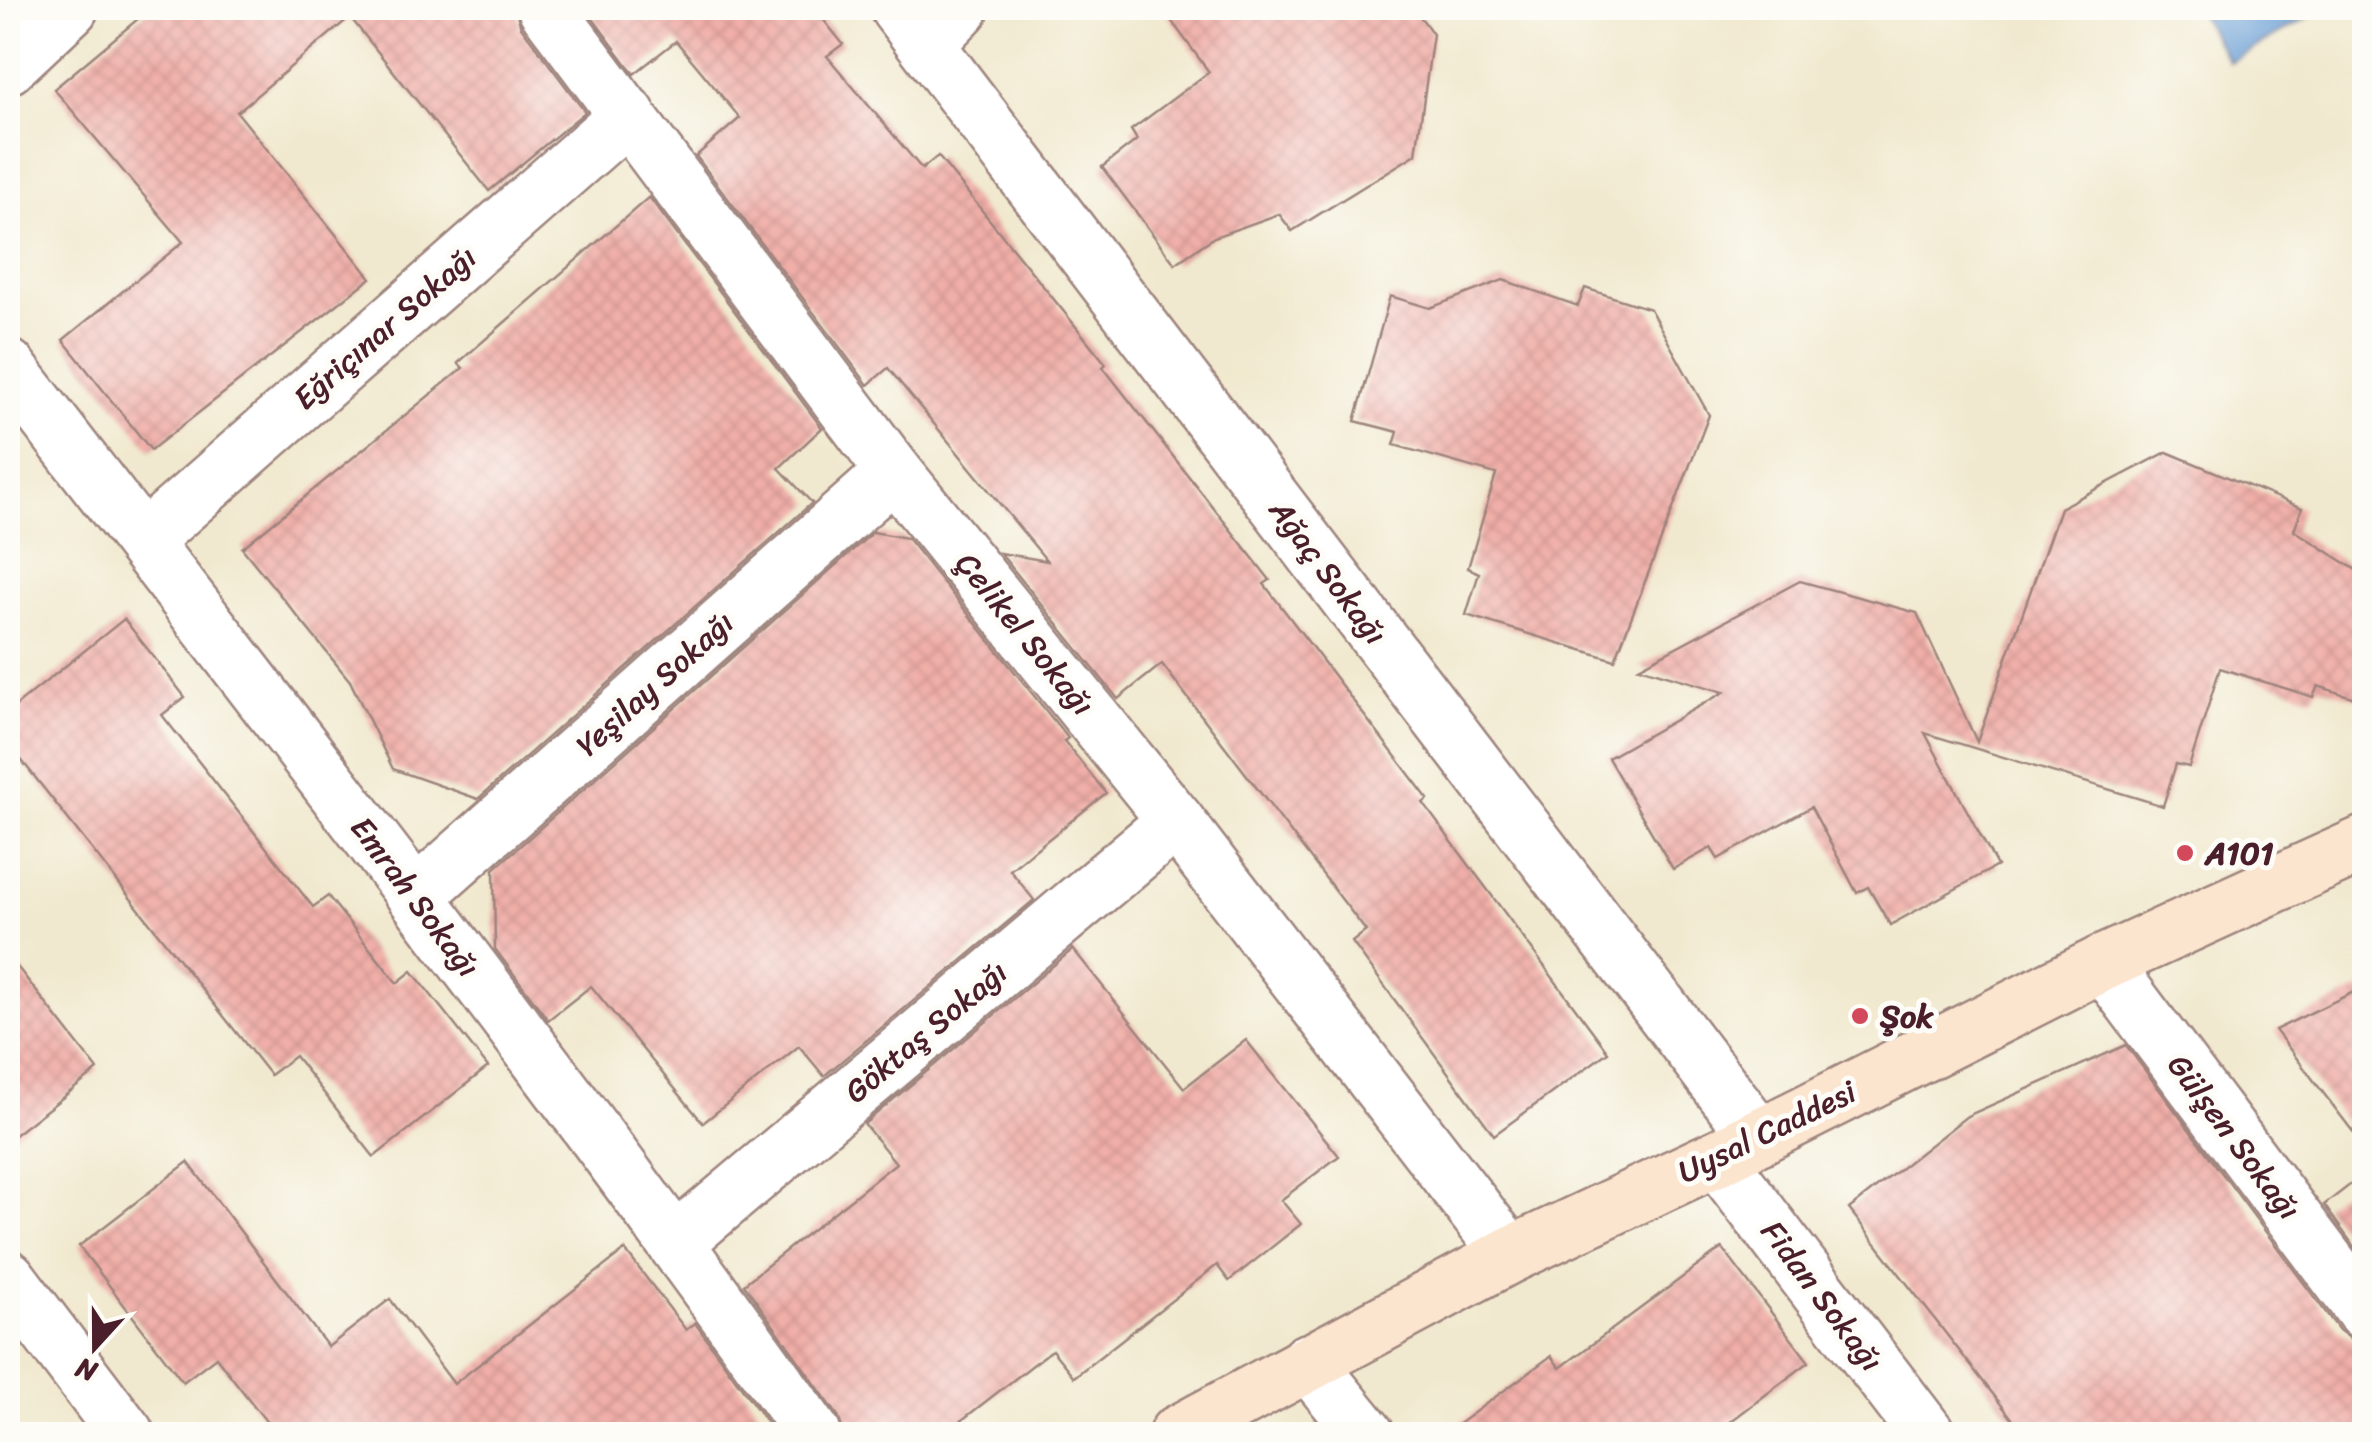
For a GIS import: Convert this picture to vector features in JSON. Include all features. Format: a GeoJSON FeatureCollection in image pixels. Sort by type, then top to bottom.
{"type":"FeatureCollection","features":[{"type":"Feature","properties":{"kind":"street"},"geometry":{"type":"LineString","coordinates":[[8,66],[70,8]]}},
{"type":"Feature","properties":{"kind":"street","name":"Çelikel Sokağı"},"geometry":{"type":"LineString","coordinates":[[546,8],[894,472],[1176,821],[1510,1255]]}},
{"type":"Feature","properties":{"kind":"street","name":"Ağaç Sokağı"},"geometry":{"type":"LineString","coordinates":[[929,19],[1738,1148]]}},
{"type":"Feature","properties":{"kind":"street","name":"Eğriçınar Sokağı"},"geometry":{"type":"LineString","coordinates":[[142,542],[628,115]]}},
{"type":"Feature","properties":{"kind":"street","name":"Emrah Sokağı"},"geometry":{"type":"LineString","coordinates":[[8,366],[416,896],[676,1242],[813,1434]]}},
{"type":"Feature","properties":{"kind":"street","name":"Yeşilay Sokağı"},"geometry":{"type":"LineString","coordinates":[[416,896],[894,472]]}},
{"type":"Feature","properties":{"kind":"street","name":"Göktaş Sokağı"},"geometry":{"type":"LineString","coordinates":[[676,1242],[1176,821]]}},
{"type":"Feature","properties":{"kind":"street","name":"Uysal Caddesi"},"geometry":{"type":"LineString","coordinates":[[1177,1434],[1510,1255],[1738,1148],[2103,963],[2364,844]]}},
{"type":"Feature","properties":{"kind":"street","name":"Gülşen Sokağı"},"geometry":{"type":"LineString","coordinates":[[2103,963],[2364,1311]]}},
{"type":"Feature","properties":{"kind":"street","name":"Fidan Sokağı"},"geometry":{"type":"LineString","coordinates":[[1738,1148],[1927,1434]]}},
{"type":"Feature","properties":{"kind":"street"},"geometry":{"type":"LineString","coordinates":[[8,1278],[126,1434]]}},
{"type":"Feature","properties":{"kind":"street"},"geometry":{"type":"LineString","coordinates":[[1307,1362],[1366,1434]]}},
{"type":"Feature","properties":{"kind":"water"},"geometry":{"type":"Polygon","coordinates":[[[2196,8],[2325,8],[2229,62],[2196,8]]]}},
{"type":"Feature","properties":{"kind":"building"},"geometry":{"type":"Polygon","coordinates":[[[151,8],[515,8],[521,27],[585,112],[489,191],[350,17],[237,112],[371,278],[151,450],[63,340],[183,242],[54,89],[151,8]]]}},
{"type":"Feature","properties":{"kind":"building"},"geometry":{"type":"Polygon","coordinates":[[[585,8],[814,8],[843,44],[827,56],[922,169],[938,156],[1106,364],[1103,367],[1270,580],[1264,584],[1428,799],[1423,803],[1608,1052],[1494,1135],[1352,942],[1366,931],[1162,664],[1118,699],[1000,553],[1047,561],[888,368],[868,385],[696,156],[740,118],[676,41],[634,74],[585,8]]]}},
{"type":"Feature","properties":{"kind":"building"},"geometry":{"type":"Polygon","coordinates":[[[1162,8],[1414,8],[1433,34],[1416,154],[1292,231],[1279,214],[1214,237],[1175,264],[1102,167],[1137,140],[1131,130],[1209,72],[1162,8]]]}},
{"type":"Feature","properties":{"kind":"building"},"geometry":{"type":"Polygon","coordinates":[[[649,197],[822,428],[779,468],[812,503],[478,799],[393,769],[350,681],[242,548],[463,368],[458,363],[649,197]]]}},
{"type":"Feature","properties":{"kind":"building"},"geometry":{"type":"Polygon","coordinates":[[[1503,280],[1578,306],[1585,288],[1650,309],[1709,415],[1615,660],[1466,615],[1479,573],[1468,568],[1496,474],[1394,445],[1398,432],[1355,421],[1390,296],[1430,308],[1503,280]]]}},
{"type":"Feature","properties":{"kind":"building"},"geometry":{"type":"Polygon","coordinates":[[[2167,452],[2302,508],[2294,530],[2364,575],[2364,701],[2318,686],[2313,697],[2220,668],[2189,767],[2176,764],[2163,806],[1925,733],[1997,866],[1890,925],[1868,887],[1857,893],[1811,807],[1718,859],[1711,848],[1673,869],[1608,758],[1724,692],[1639,667],[1800,581],[1917,613],[1977,742],[2060,508],[2167,452]]]}},
{"type":"Feature","properties":{"kind":"building"},"geometry":{"type":"Polygon","coordinates":[[[873,532],[907,538],[1068,738],[1064,741],[1106,793],[1010,870],[1034,900],[824,1076],[799,1046],[703,1123],[591,986],[548,1020],[495,949],[494,869],[873,532]]]}},
{"type":"Feature","properties":{"kind":"building"},"geometry":{"type":"Polygon","coordinates":[[[124,619],[185,697],[162,715],[313,907],[328,896],[397,983],[412,971],[488,1067],[374,1157],[295,1056],[270,1075],[8,743],[8,712],[124,619]]]}},
{"type":"Feature","properties":{"kind":"building"},"geometry":{"type":"Polygon","coordinates":[[[1073,949],[1184,1088],[1246,1040],[1339,1156],[1281,1200],[1301,1224],[1229,1281],[1217,1265],[1074,1377],[1052,1350],[944,1434],[844,1434],[838,1416],[744,1284],[896,1163],[864,1124],[1073,949]]]}},
{"type":"Feature","properties":{"kind":"building"},"geometry":{"type":"Polygon","coordinates":[[[8,955],[98,1070],[8,1140],[8,955]]]}},
{"type":"Feature","properties":{"kind":"building"},"geometry":{"type":"Polygon","coordinates":[[[2364,987],[2364,1146],[2275,1030],[2364,987]]]}},
{"type":"Feature","properties":{"kind":"building"},"geometry":{"type":"Polygon","coordinates":[[[2126,1045],[2339,1330],[2364,1342],[2364,1434],[2024,1434],[1849,1209],[1967,1116],[2126,1045]]]}},
{"type":"Feature","properties":{"kind":"building"},"geometry":{"type":"Polygon","coordinates":[[[188,1162],[328,1347],[390,1299],[454,1384],[625,1250],[686,1330],[695,1323],[775,1434],[276,1434],[216,1357],[183,1382],[79,1246],[188,1162]]]}},
{"type":"Feature","properties":{"kind":"building"},"geometry":{"type":"Polygon","coordinates":[[[2364,1174],[2364,1260],[2324,1205],[2364,1174]]]}},
{"type":"Feature","properties":{"kind":"building"},"geometry":{"type":"Polygon","coordinates":[[[1722,1248],[1809,1362],[1714,1434],[1445,1434],[1551,1356],[1560,1368],[1722,1248]]]}},
{"type":"Feature","properties":{"kind":"place","name":"A101"},"geometry":{"type":"Point","coordinates":[2185,853]}},
{"type":"Feature","properties":{"kind":"place","name":"Şok"},"geometry":{"type":"Point","coordinates":[1860,1016]}}]}
